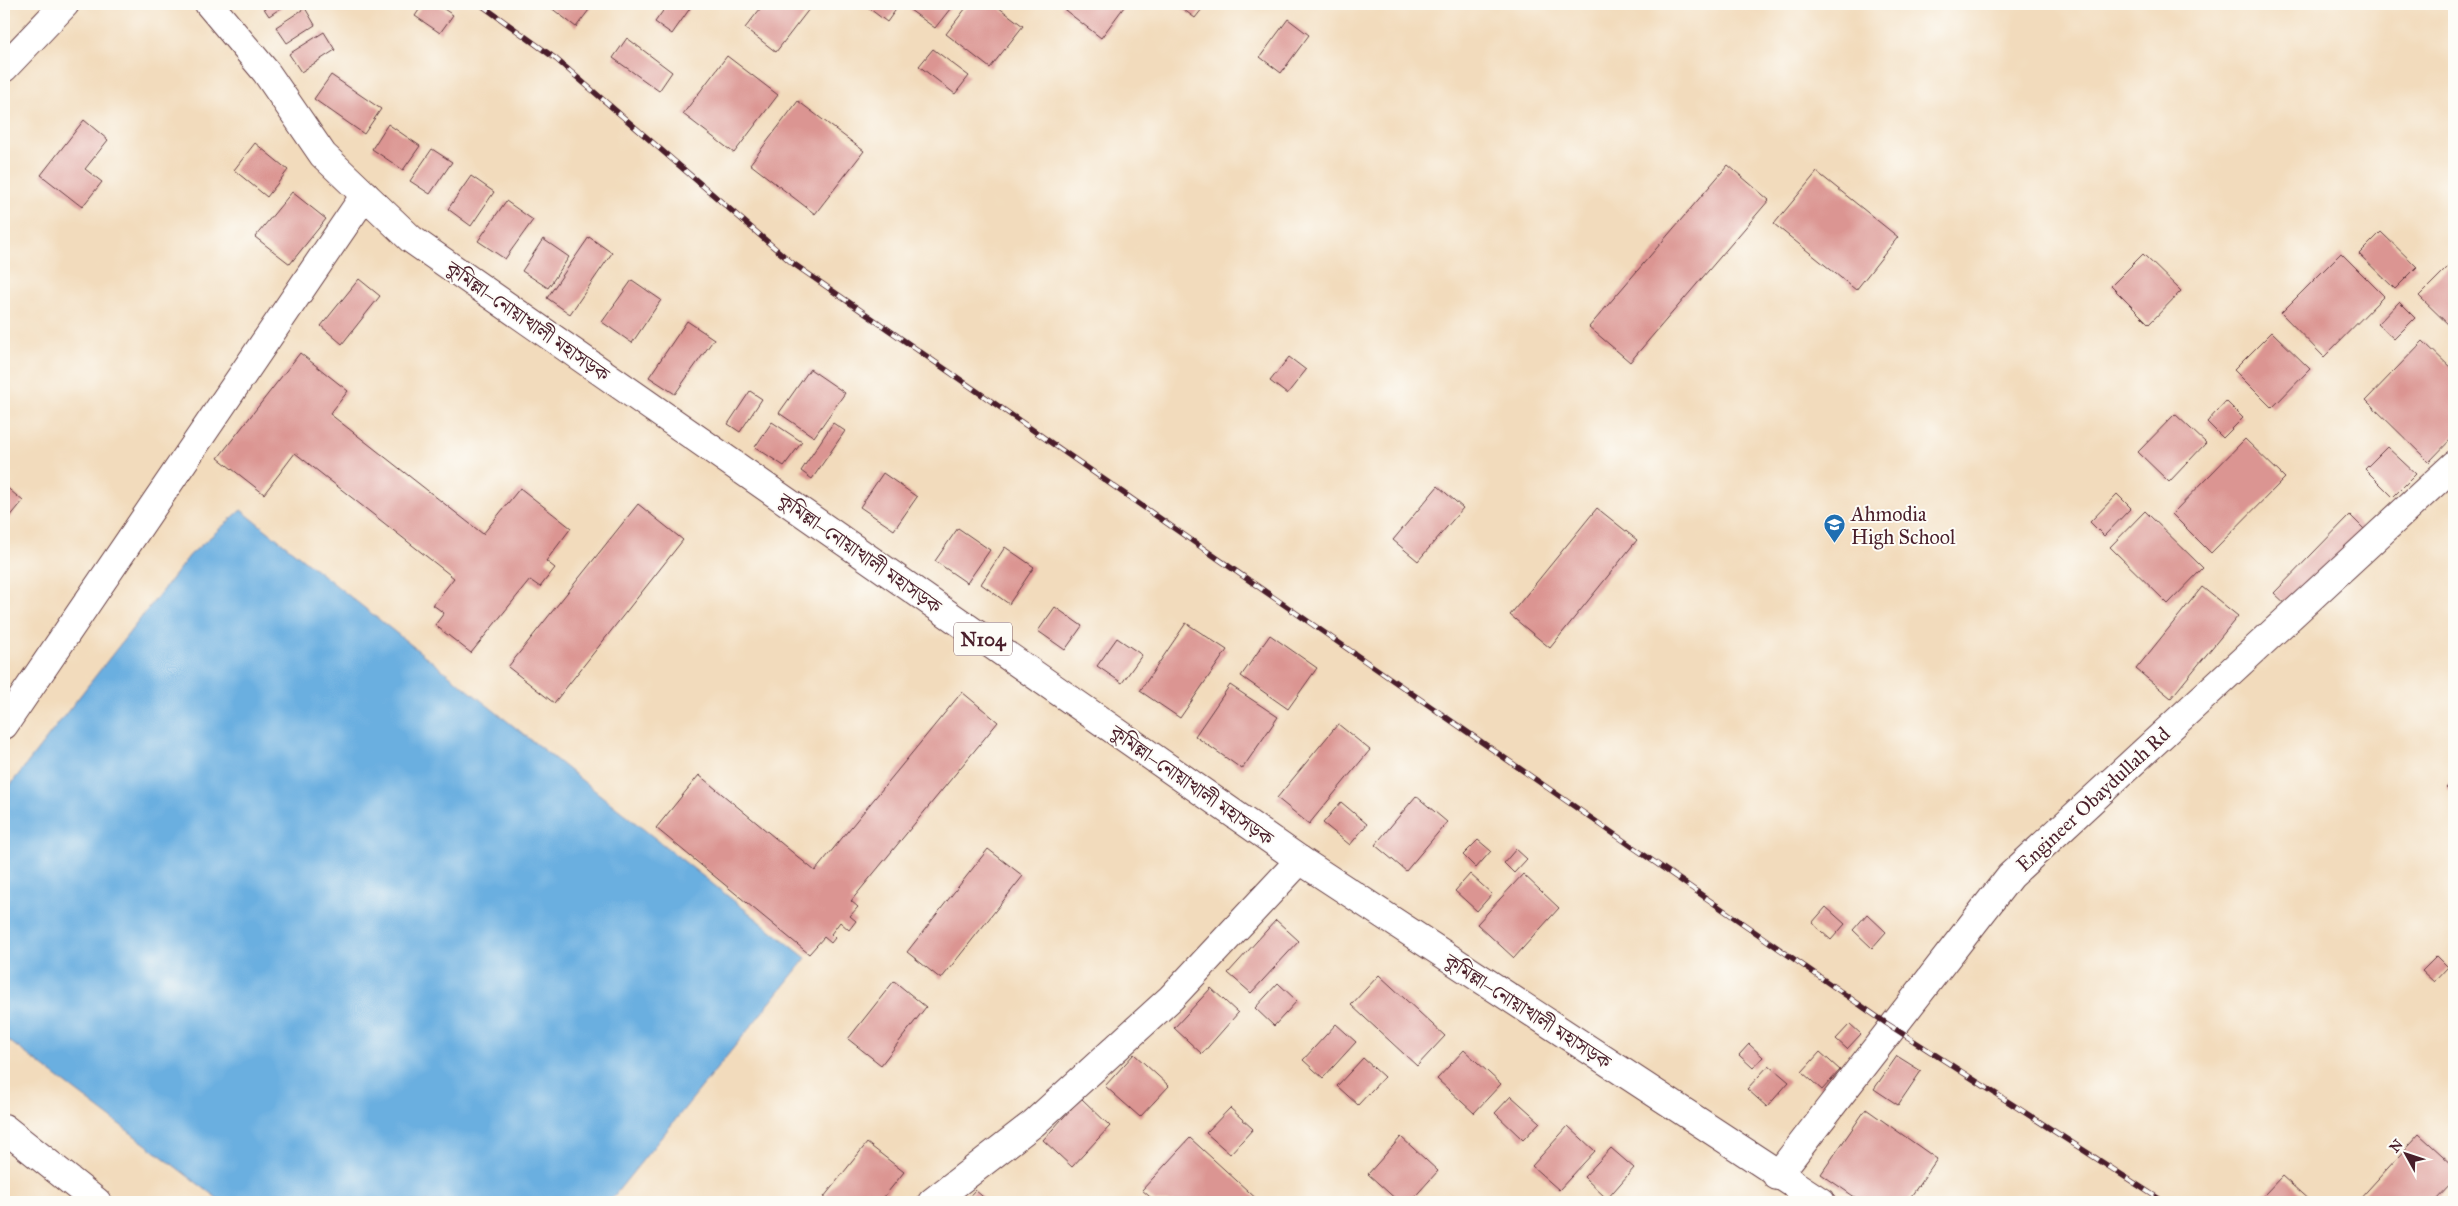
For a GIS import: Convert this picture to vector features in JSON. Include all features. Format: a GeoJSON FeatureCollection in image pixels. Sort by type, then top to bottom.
{"type":"FeatureCollection","features":[{"type":"Feature","properties":{"kind":"main road"},"geometry":{"type":"LineString","coordinates":[[4,68],[65,4]]}},
{"type":"Feature","properties":{"kind":"main road","name":"কুমিল্লা–নোয়াখালী মহাসড়ক"},"geometry":{"type":"LineString","coordinates":[[209,4],[266,72],[323,155],[412,239],[1300,860],[1820,1202]]}},
{"type":"Feature","properties":{"kind":"main road"},"geometry":{"type":"LineString","coordinates":[[4,725],[366,195]]}},
{"type":"Feature","properties":{"kind":"main road","name":"Engineer Obaydullah Rd"},"geometry":{"type":"LineString","coordinates":[[1778,1176],[2010,876],[2454,465]]}},
{"type":"Feature","properties":{"kind":"main road"},"geometry":{"type":"LineString","coordinates":[[932,1202],[1034,1123],[1171,998],[1300,860]]}},
{"type":"Feature","properties":{"kind":"main road"},"geometry":{"type":"LineString","coordinates":[[4,1128],[97,1202]]}},
{"type":"Feature","properties":{"kind":"water"},"geometry":{"type":"Polygon","coordinates":[[[241,510],[806,958],[609,1202],[222,1202],[4,1037],[4,793],[190,555],[241,510]]]}},
{"type":"Feature","properties":{"kind":"building"},"geometry":{"type":"Polygon","coordinates":[[[261,4],[287,4],[269,16],[261,4]]]}},
{"type":"Feature","properties":{"kind":"building"},"geometry":{"type":"Polygon","coordinates":[[[423,4],[436,4],[453,15],[440,33],[415,16],[423,4]]]}},
{"type":"Feature","properties":{"kind":"building"},"geometry":{"type":"Polygon","coordinates":[[[546,4],[589,4],[592,6],[576,27],[546,4]]]}},
{"type":"Feature","properties":{"kind":"building"},"geometry":{"type":"Polygon","coordinates":[[[668,4],[693,4],[672,34],[655,22],[668,4]]]}},
{"type":"Feature","properties":{"kind":"building"},"geometry":{"type":"Polygon","coordinates":[[[764,4],[813,4],[776,52],[745,28],[764,4]]]}},
{"type":"Feature","properties":{"kind":"building"},"geometry":{"type":"Polygon","coordinates":[[[868,4],[900,4],[887,22],[866,6],[868,4]]]}},
{"type":"Feature","properties":{"kind":"building"},"geometry":{"type":"Polygon","coordinates":[[[915,4],[954,4],[935,28],[910,10],[915,4]]]}},
{"type":"Feature","properties":{"kind":"building"},"geometry":{"type":"Polygon","coordinates":[[[969,4],[994,4],[1023,26],[990,68],[946,34],[969,4]]]}},
{"type":"Feature","properties":{"kind":"building"},"geometry":{"type":"Polygon","coordinates":[[[1064,4],[1120,4],[1124,7],[1101,38],[1061,7],[1064,4]]]}},
{"type":"Feature","properties":{"kind":"building"},"geometry":{"type":"Polygon","coordinates":[[[1176,4],[1206,4],[1195,18],[1176,4]]]}},
{"type":"Feature","properties":{"kind":"building"},"geometry":{"type":"Polygon","coordinates":[[[305,8],[315,25],[287,43],[276,27],[305,8]]]}},
{"type":"Feature","properties":{"kind":"building"},"geometry":{"type":"Polygon","coordinates":[[[1288,19],[1309,35],[1281,73],[1260,57],[1288,19]]]}},
{"type":"Feature","properties":{"kind":"building"},"geometry":{"type":"Polygon","coordinates":[[[324,32],[335,50],[301,72],[289,54],[324,32]]]}},
{"type":"Feature","properties":{"kind":"building"},"geometry":{"type":"Polygon","coordinates":[[[627,38],[672,72],[659,91],[613,58],[627,38]]]}},
{"type":"Feature","properties":{"kind":"building"},"geometry":{"type":"Polygon","coordinates":[[[933,49],[969,76],[955,94],[919,66],[933,49]]]}},
{"type":"Feature","properties":{"kind":"building"},"geometry":{"type":"Polygon","coordinates":[[[727,56],[778,95],[734,153],[683,114],[727,56]]]}},
{"type":"Feature","properties":{"kind":"building"},"geometry":{"type":"Polygon","coordinates":[[[331,75],[381,109],[364,134],[314,99],[331,75]]]}},
{"type":"Feature","properties":{"kind":"building"},"geometry":{"type":"Polygon","coordinates":[[[798,101],[864,151],[815,214],[750,164],[798,101]]]}},
{"type":"Feature","properties":{"kind":"building"},"geometry":{"type":"Polygon","coordinates":[[[84,120],[108,140],[85,169],[102,182],[82,207],[41,175],[84,120]]]}},
{"type":"Feature","properties":{"kind":"building"},"geometry":{"type":"Polygon","coordinates":[[[388,124],[420,146],[403,170],[372,149],[388,124]]]}},
{"type":"Feature","properties":{"kind":"building"},"geometry":{"type":"Polygon","coordinates":[[[255,143],[288,170],[267,197],[234,170],[255,143]]]}},
{"type":"Feature","properties":{"kind":"building"},"geometry":{"type":"Polygon","coordinates":[[[432,149],[452,162],[430,194],[410,181],[432,149]]]}},
{"type":"Feature","properties":{"kind":"building"},"geometry":{"type":"Polygon","coordinates":[[[1728,165],[1769,200],[1630,362],[1589,327],[1728,165]]]}},
{"type":"Feature","properties":{"kind":"building"},"geometry":{"type":"Polygon","coordinates":[[[1817,172],[1898,237],[1856,290],[1774,224],[1817,172]]]}},
{"type":"Feature","properties":{"kind":"building"},"geometry":{"type":"Polygon","coordinates":[[[471,176],[494,192],[471,226],[448,209],[471,176]]]}},
{"type":"Feature","properties":{"kind":"building"},"geometry":{"type":"Polygon","coordinates":[[[292,192],[326,219],[290,264],[255,237],[292,192]]]}},
{"type":"Feature","properties":{"kind":"building"},"geometry":{"type":"Polygon","coordinates":[[[506,201],[533,220],[505,259],[478,241],[506,201]]]}},
{"type":"Feature","properties":{"kind":"building"},"geometry":{"type":"Polygon","coordinates":[[[2381,232],[2417,267],[2395,289],[2359,254],[2381,232]]]}},
{"type":"Feature","properties":{"kind":"building"},"geometry":{"type":"Polygon","coordinates":[[[589,237],[612,253],[570,314],[547,298],[589,237]]]}},
{"type":"Feature","properties":{"kind":"building"},"geometry":{"type":"Polygon","coordinates":[[[543,239],[569,257],[548,288],[522,271],[543,239]]]}},
{"type":"Feature","properties":{"kind":"building"},"geometry":{"type":"Polygon","coordinates":[[[2341,253],[2384,296],[2324,357],[2281,313],[2341,253]]]}},
{"type":"Feature","properties":{"kind":"building"},"geometry":{"type":"Polygon","coordinates":[[[2143,254],[2181,291],[2149,324],[2111,286],[2143,254]]]}},
{"type":"Feature","properties":{"kind":"building"},"geometry":{"type":"Polygon","coordinates":[[[2453,262],[2454,264],[2454,330],[2419,296],[2453,262]]]}},
{"type":"Feature","properties":{"kind":"building"},"geometry":{"type":"Polygon","coordinates":[[[359,279],[380,296],[342,344],[321,326],[359,279]]]}},
{"type":"Feature","properties":{"kind":"building"},"geometry":{"type":"Polygon","coordinates":[[[632,280],[661,300],[632,343],[602,322],[632,280]]]}},
{"type":"Feature","properties":{"kind":"building"},"geometry":{"type":"Polygon","coordinates":[[[2399,302],[2415,318],[2394,339],[2378,324],[2399,302]]]}},
{"type":"Feature","properties":{"kind":"building"},"geometry":{"type":"Polygon","coordinates":[[[687,321],[714,339],[675,394],[649,377],[687,321]]]}},
{"type":"Feature","properties":{"kind":"building"},"geometry":{"type":"Polygon","coordinates":[[[2272,332],[2310,369],[2272,408],[2234,370],[2272,332]]]}},
{"type":"Feature","properties":{"kind":"building"},"geometry":{"type":"Polygon","coordinates":[[[2423,341],[2454,371],[2454,436],[2429,462],[2366,400],[2423,341]]]}},
{"type":"Feature","properties":{"kind":"building"},"geometry":{"type":"Polygon","coordinates":[[[300,353],[348,391],[330,414],[483,534],[520,488],[571,528],[546,561],[555,568],[540,587],[530,580],[471,653],[435,625],[444,613],[433,605],[454,578],[295,453],[264,494],[218,458],[300,353]]]}},
{"type":"Feature","properties":{"kind":"building"},"geometry":{"type":"Polygon","coordinates":[[[1289,357],[1306,370],[1287,394],[1270,381],[1289,357]]]}},
{"type":"Feature","properties":{"kind":"building"},"geometry":{"type":"Polygon","coordinates":[[[810,369],[845,393],[814,437],[779,413],[810,369]]]}},
{"type":"Feature","properties":{"kind":"building"},"geometry":{"type":"Polygon","coordinates":[[[750,391],[762,399],[740,432],[728,424],[750,391]]]}},
{"type":"Feature","properties":{"kind":"building"},"geometry":{"type":"Polygon","coordinates":[[[2226,401],[2243,418],[2223,438],[2207,422],[2226,401]]]}},
{"type":"Feature","properties":{"kind":"building"},"geometry":{"type":"Polygon","coordinates":[[[2175,414],[2206,443],[2169,482],[2138,452],[2175,414]]]}},
{"type":"Feature","properties":{"kind":"building"},"geometry":{"type":"Polygon","coordinates":[[[772,422],[802,442],[784,466],[755,447],[772,422]]]}},
{"type":"Feature","properties":{"kind":"building"},"geometry":{"type":"Polygon","coordinates":[[[833,423],[845,431],[812,479],[801,471],[833,423]]]}},
{"type":"Feature","properties":{"kind":"building"},"geometry":{"type":"Polygon","coordinates":[[[2245,439],[2285,478],[2211,553],[2172,514],[2245,439]]]}},
{"type":"Feature","properties":{"kind":"building"},"geometry":{"type":"Polygon","coordinates":[[[2387,447],[2416,474],[2393,497],[2365,469],[2387,447]]]}},
{"type":"Feature","properties":{"kind":"building"},"geometry":{"type":"Polygon","coordinates":[[[883,473],[917,497],[894,530],[860,507],[883,473]]]}},
{"type":"Feature","properties":{"kind":"building"},"geometry":{"type":"Polygon","coordinates":[[[4,485],[23,501],[4,524],[4,485]]]}},
{"type":"Feature","properties":{"kind":"building"},"geometry":{"type":"Polygon","coordinates":[[[1438,486],[1463,508],[1418,561],[1393,540],[1438,486]]]}},
{"type":"Feature","properties":{"kind":"building"},"geometry":{"type":"Polygon","coordinates":[[[2117,494],[2131,508],[2104,536],[2090,522],[2117,494]]]}},
{"type":"Feature","properties":{"kind":"building"},"geometry":{"type":"Polygon","coordinates":[[[638,504],[683,540],[554,703],[508,667],[638,504]]]}},
{"type":"Feature","properties":{"kind":"building"},"geometry":{"type":"Polygon","coordinates":[[[1597,508],[1637,540],[1550,648],[1510,615],[1597,508]]]}},
{"type":"Feature","properties":{"kind":"building"},"geometry":{"type":"Polygon","coordinates":[[[2145,511],[2203,568],[2168,604],[2110,547],[2145,511]]]}},
{"type":"Feature","properties":{"kind":"building"},"geometry":{"type":"Polygon","coordinates":[[[2350,515],[2365,530],[2289,607],[2274,593],[2350,515]]]}},
{"type":"Feature","properties":{"kind":"building"},"geometry":{"type":"Polygon","coordinates":[[[958,528],[990,550],[967,583],[935,561],[958,528]]]}},
{"type":"Feature","properties":{"kind":"building"},"geometry":{"type":"Polygon","coordinates":[[[1005,547],[1034,567],[1009,604],[981,584],[1005,547]]]}},
{"type":"Feature","properties":{"kind":"building"},"geometry":{"type":"Polygon","coordinates":[[[2202,587],[2238,616],[2171,698],[2136,669],[2202,587]]]}},
{"type":"Feature","properties":{"kind":"building"},"geometry":{"type":"Polygon","coordinates":[[[1055,607],[1082,626],[1065,650],[1038,631],[1055,607]]]}},
{"type":"Feature","properties":{"kind":"building"},"geometry":{"type":"Polygon","coordinates":[[[1186,623],[1227,650],[1180,718],[1140,691],[1186,623]]]}},
{"type":"Feature","properties":{"kind":"building"},"geometry":{"type":"Polygon","coordinates":[[[1270,635],[1317,668],[1288,709],[1241,676],[1270,635]]]}},
{"type":"Feature","properties":{"kind":"building"},"geometry":{"type":"Polygon","coordinates":[[[1117,638],[1142,655],[1122,683],[1097,666],[1117,638]]]}},
{"type":"Feature","properties":{"kind":"building"},"geometry":{"type":"Polygon","coordinates":[[[1230,685],[1278,717],[1242,769],[1195,736],[1230,685]]]}},
{"type":"Feature","properties":{"kind":"building"},"geometry":{"type":"Polygon","coordinates":[[[962,692],[998,722],[851,901],[858,907],[850,916],[856,921],[849,930],[840,922],[831,934],[835,938],[831,943],[824,937],[809,954],[656,828],[699,775],[815,871],[962,692]]]}},
{"type":"Feature","properties":{"kind":"building"},"geometry":{"type":"Polygon","coordinates":[[[1338,724],[1370,750],[1309,824],[1277,798],[1338,724]]]}},
{"type":"Feature","properties":{"kind":"building"},"geometry":{"type":"Polygon","coordinates":[[[2454,779],[2454,795],[2446,788],[2454,779]]]}},
{"type":"Feature","properties":{"kind":"building"},"geometry":{"type":"Polygon","coordinates":[[[1416,796],[1447,822],[1406,871],[1375,845],[1416,796]]]}},
{"type":"Feature","properties":{"kind":"building"},"geometry":{"type":"Polygon","coordinates":[[[1341,802],[1367,824],[1350,845],[1323,823],[1341,802]]]}},
{"type":"Feature","properties":{"kind":"building"},"geometry":{"type":"Polygon","coordinates":[[[1478,840],[1491,851],[1476,868],[1463,855],[1478,840]]]}},
{"type":"Feature","properties":{"kind":"building"},"geometry":{"type":"Polygon","coordinates":[[[988,849],[1023,876],[941,979],[907,952],[988,849]]]}},
{"type":"Feature","properties":{"kind":"building"},"geometry":{"type":"Polygon","coordinates":[[[1516,849],[1527,859],[1514,873],[1504,863],[1516,849]]]}},
{"type":"Feature","properties":{"kind":"building"},"geometry":{"type":"Polygon","coordinates":[[[1470,874],[1492,894],[1477,911],[1455,891],[1470,874]]]}},
{"type":"Feature","properties":{"kind":"building"},"geometry":{"type":"Polygon","coordinates":[[[1523,874],[1559,908],[1514,958],[1477,924],[1523,874]]]}},
{"type":"Feature","properties":{"kind":"building"},"geometry":{"type":"Polygon","coordinates":[[[1826,907],[1845,924],[1831,940],[1812,923],[1826,907]]]}},
{"type":"Feature","properties":{"kind":"building"},"geometry":{"type":"Polygon","coordinates":[[[1867,914],[1886,932],[1872,948],[1853,930],[1867,914]]]}},
{"type":"Feature","properties":{"kind":"building"},"geometry":{"type":"Polygon","coordinates":[[[1276,920],[1299,941],[1251,993],[1228,973],[1276,920]]]}},
{"type":"Feature","properties":{"kind":"building"},"geometry":{"type":"Polygon","coordinates":[[[2437,956],[2448,967],[2434,982],[2422,971],[2437,956]]]}},
{"type":"Feature","properties":{"kind":"building"},"geometry":{"type":"Polygon","coordinates":[[[1379,975],[1445,1036],[1417,1066],[1351,1005],[1379,975]]]}},
{"type":"Feature","properties":{"kind":"building"},"geometry":{"type":"Polygon","coordinates":[[[894,981],[926,1007],[881,1065],[848,1039],[894,981]]]}},
{"type":"Feature","properties":{"kind":"building"},"geometry":{"type":"Polygon","coordinates":[[[1278,983],[1297,1001],[1274,1026],[1255,1008],[1278,983]]]}},
{"type":"Feature","properties":{"kind":"building"},"geometry":{"type":"Polygon","coordinates":[[[1211,988],[1238,1013],[1202,1054],[1174,1028],[1211,988]]]}},
{"type":"Feature","properties":{"kind":"building"},"geometry":{"type":"Polygon","coordinates":[[[1336,1024],[1356,1042],[1323,1078],[1303,1060],[1336,1024]]]}},
{"type":"Feature","properties":{"kind":"building"},"geometry":{"type":"Polygon","coordinates":[[[1850,1024],[1861,1034],[1847,1049],[1836,1039],[1850,1024]]]}},
{"type":"Feature","properties":{"kind":"building"},"geometry":{"type":"Polygon","coordinates":[[[1749,1044],[1763,1057],[1753,1068],[1739,1055],[1749,1044]]]}},
{"type":"Feature","properties":{"kind":"building"},"geometry":{"type":"Polygon","coordinates":[[[1464,1050],[1501,1084],[1474,1113],[1437,1079],[1464,1050]]]}},
{"type":"Feature","properties":{"kind":"building"},"geometry":{"type":"Polygon","coordinates":[[[1820,1052],[1840,1070],[1822,1090],[1802,1072],[1820,1052]]]}},
{"type":"Feature","properties":{"kind":"building"},"geometry":{"type":"Polygon","coordinates":[[[1134,1054],[1169,1086],[1140,1117],[1105,1086],[1134,1054]]]}},
{"type":"Feature","properties":{"kind":"building"},"geometry":{"type":"Polygon","coordinates":[[[1897,1056],[1921,1071],[1898,1105],[1874,1089],[1897,1056]]]}},
{"type":"Feature","properties":{"kind":"building"},"geometry":{"type":"Polygon","coordinates":[[[1363,1058],[1384,1077],[1358,1105],[1337,1086],[1363,1058]]]}},
{"type":"Feature","properties":{"kind":"building"},"geometry":{"type":"Polygon","coordinates":[[[1769,1065],[1789,1082],[1767,1107],[1747,1089],[1769,1065]]]}},
{"type":"Feature","properties":{"kind":"building"},"geometry":{"type":"Polygon","coordinates":[[[1511,1096],[1540,1122],[1523,1140],[1495,1113],[1511,1096]]]}},
{"type":"Feature","properties":{"kind":"building"},"geometry":{"type":"Polygon","coordinates":[[[1081,1098],[1110,1126],[1072,1167],[1043,1140],[1081,1098]]]}},
{"type":"Feature","properties":{"kind":"building"},"geometry":{"type":"Polygon","coordinates":[[[1230,1108],[1253,1129],[1230,1154],[1206,1133],[1230,1108]]]}},
{"type":"Feature","properties":{"kind":"building"},"geometry":{"type":"Polygon","coordinates":[[[1866,1109],[1937,1159],[1907,1202],[1862,1202],[1821,1174],[1866,1109]]]}},
{"type":"Feature","properties":{"kind":"building"},"geometry":{"type":"Polygon","coordinates":[[[1568,1126],[1595,1151],[1559,1190],[1532,1166],[1568,1126]]]}},
{"type":"Feature","properties":{"kind":"building"},"geometry":{"type":"Polygon","coordinates":[[[2419,1134],[2454,1166],[2454,1181],[2434,1202],[2357,1202],[2419,1134]]]}},
{"type":"Feature","properties":{"kind":"building"},"geometry":{"type":"Polygon","coordinates":[[[1401,1137],[1438,1171],[1410,1202],[1399,1202],[1368,1174],[1401,1137]]]}},
{"type":"Feature","properties":{"kind":"building"},"geometry":{"type":"Polygon","coordinates":[[[1190,1138],[1260,1202],[1156,1202],[1142,1190],[1190,1138]]]}},
{"type":"Feature","properties":{"kind":"building"},"geometry":{"type":"Polygon","coordinates":[[[867,1143],[904,1172],[880,1202],[831,1202],[824,1197],[867,1143]]]}},
{"type":"Feature","properties":{"kind":"building"},"geometry":{"type":"Polygon","coordinates":[[[1611,1148],[1634,1168],[1607,1199],[1584,1177],[1611,1148]]]}},
{"type":"Feature","properties":{"kind":"building"},"geometry":{"type":"Polygon","coordinates":[[[2282,1176],[2311,1202],[2272,1202],[2264,1195],[2282,1176]]]}},
{"type":"Feature","properties":{"kind":"building"},"geometry":{"type":"Polygon","coordinates":[[[975,1190],[989,1202],[964,1202],[975,1190]]]}},
{"type":"Feature","properties":{"kind":"railway"},"geometry":{"type":"LineString","coordinates":[[480,4],[556,59],[791,262],[1886,1023],[2164,1202]]}},
{"type":"Feature","properties":{"kind":"place","name":"Ahmodia High School"},"geometry":{"type":"Point","coordinates":[1835,544]}}]}
